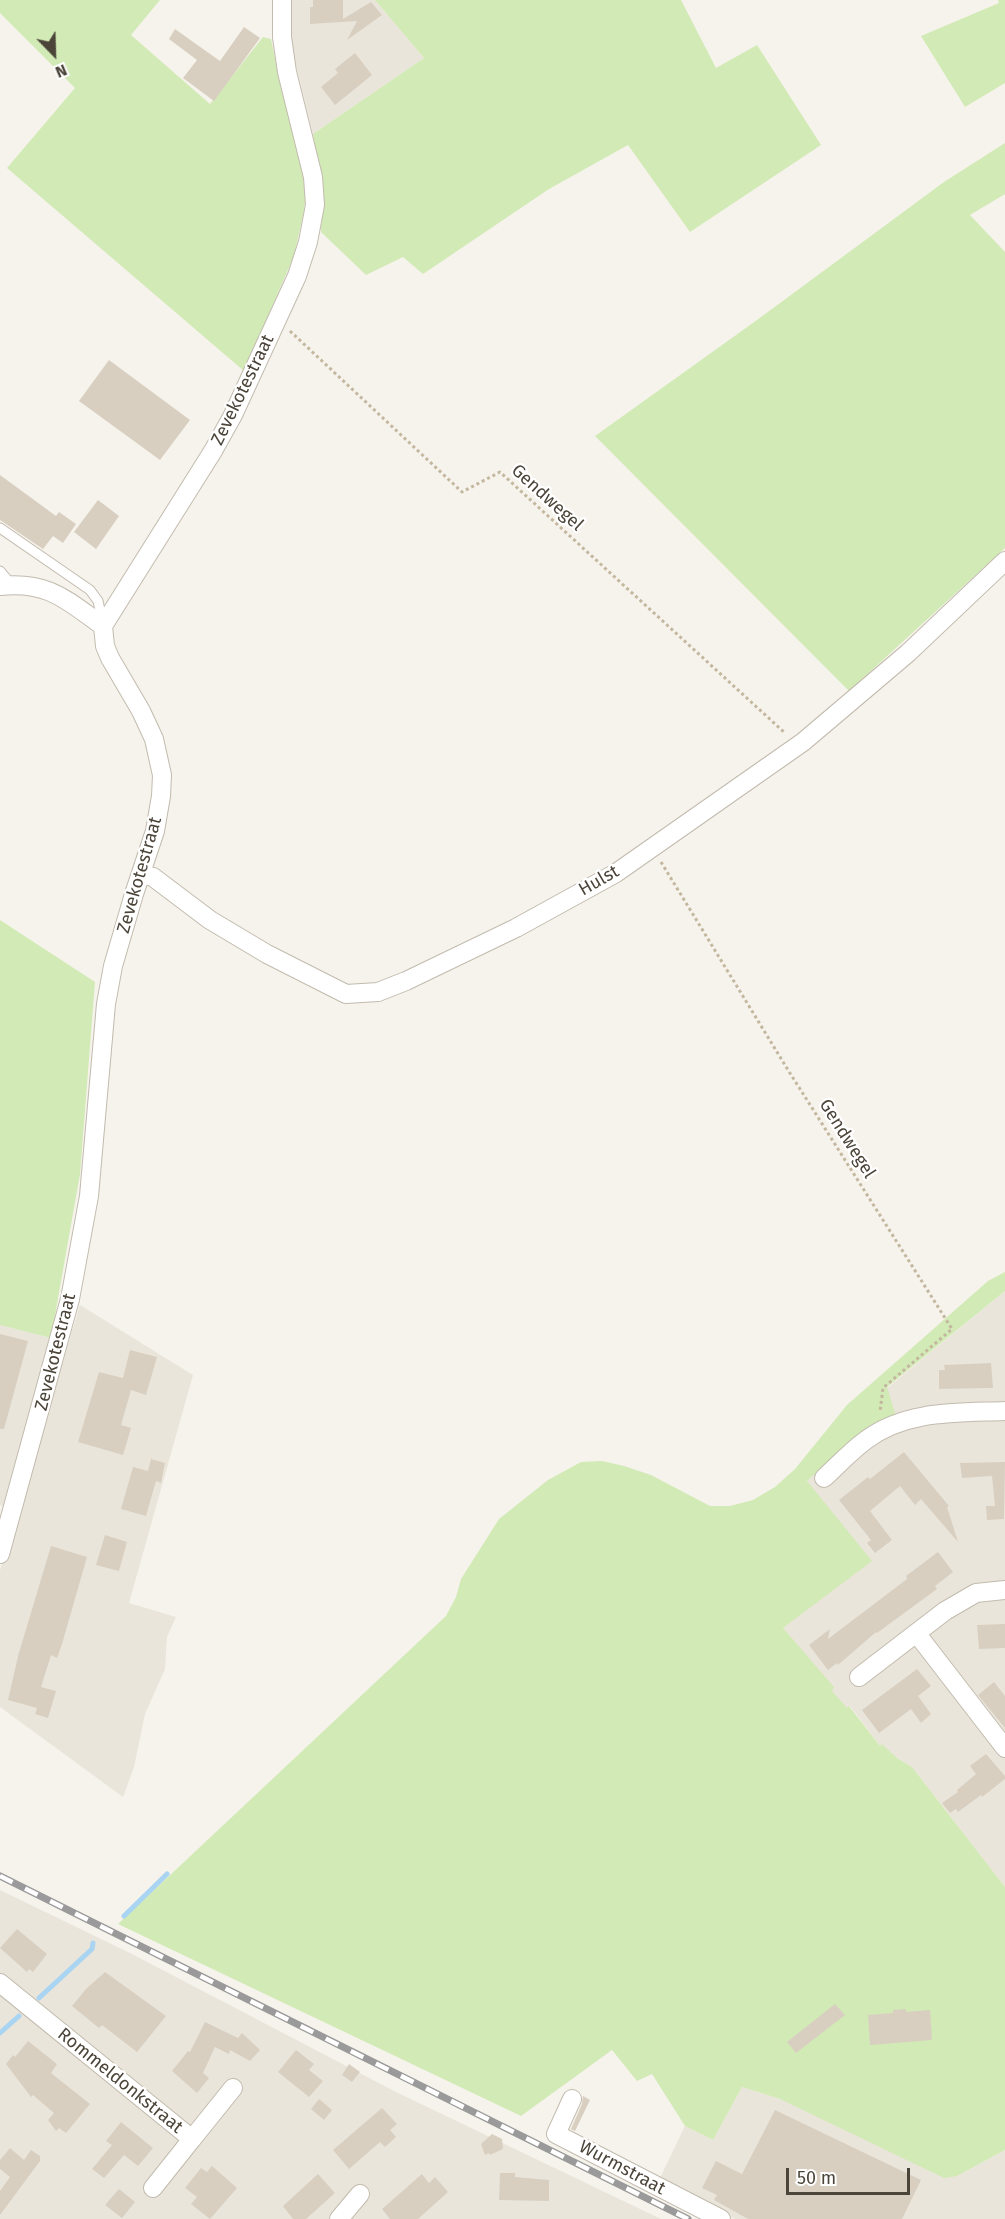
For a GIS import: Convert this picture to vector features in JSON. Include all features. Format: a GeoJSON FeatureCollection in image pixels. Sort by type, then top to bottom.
{"type":"FeatureCollection","features":[{"type":"Feature","properties":{"kind":"street","name":"Zevekotestraat"},"geometry":{"type":"LineString","coordinates":[[0,1554],[70,1299],[88,1196],[106,1004],[113,966],[156,831],[161,796],[160,764],[154,739],[110,658],[105,646],[103,626],[202,469],[233,415],[297,276],[308,242],[315,205],[313,177],[287,72],[282,37],[282,0]]}},
{"type":"Feature","properties":{"kind":"street","name":"Hulst"},"geometry":{"type":"LineString","coordinates":[[141,874],[153,877],[210,920],[267,954],[346,994],[378,992],[406,981],[516,928],[616,873],[803,742],[908,653],[1005,561]]}},
{"type":"Feature","properties":{"kind":"street"},"geometry":{"type":"LineString","coordinates":[[6,586],[45,589],[56,593],[103,626]]}},
{"type":"Feature","properties":{"kind":"street"},"geometry":{"type":"LineString","coordinates":[[824,1478],[866,1439],[899,1423],[930,1414],[1005,1412]]}},
{"type":"Feature","properties":{"kind":"street"},"geometry":{"type":"LineString","coordinates":[[859,1677],[945,1611],[976,1593],[1005,1590]]}},
{"type":"Feature","properties":{"kind":"street"},"geometry":{"type":"LineString","coordinates":[[917,1634],[1005,1748]]}},
{"type":"Feature","properties":{"kind":"street","name":"Rommeldonkstraat"},"geometry":{"type":"LineString","coordinates":[[0,1983],[192,2139],[153,2188]]}},
{"type":"Feature","properties":{"kind":"street"},"geometry":{"type":"LineString","coordinates":[[192,2139],[233,2088]]}},
{"type":"Feature","properties":{"kind":"street","name":"Wurmstraat"},"geometry":{"type":"LineString","coordinates":[[572,2099],[556,2133],[721,2219]]}},
{"type":"Feature","properties":{"kind":"street"},"geometry":{"type":"LineString","coordinates":[[339,2219],[360,2194]]}},
{"type":"Feature","properties":{"kind":"lane"},"geometry":{"type":"LineString","coordinates":[[0,528],[90,590],[98,601],[103,626]]}},
{"type":"Feature","properties":{"kind":"lane"},"geometry":{"type":"LineString","coordinates":[[0,571],[6,586]]}},
{"type":"Feature","properties":{"kind":"path","name":"Gendwegel"},"geometry":{"type":"LineString","coordinates":[[284,325],[462,492],[500,472],[788,737]]}},
{"type":"Feature","properties":{"kind":"path","name":"Gendwegel"},"geometry":{"type":"LineString","coordinates":[[652,848],[938,1310],[952,1329],[883,1388],[880,1408],[883,1431]]}},
{"type":"Feature","properties":{"kind":"shaded area"},"geometry":{"type":"Polygon","coordinates":[[[292,0],[375,0],[424,58],[313,134],[292,49],[289,26],[292,0]]]}},
{"type":"Feature","properties":{"kind":"shaded area"},"geometry":{"type":"Polygon","coordinates":[[[1005,1291],[1005,1887],[912,1767],[882,1745],[880,1746],[850,1706],[847,1709],[831,1691],[783,1628],[831,1590],[807,1481],[850,1444],[887,1388],[1005,1291]]]}},
{"type":"Feature","properties":{"kind":"shaded area"},"geometry":{"type":"Polygon","coordinates":[[[80,1305],[193,1375],[129,1603],[176,1617],[167,1637],[165,1669],[145,1714],[134,1767],[123,1797],[0,1707],[0,1570],[80,1305]]]}},
{"type":"Feature","properties":{"kind":"shaded area"},"geometry":{"type":"Polygon","coordinates":[[[0,1325],[51,1338],[3,1506],[0,1505],[0,1325]]]}},
{"type":"Feature","properties":{"kind":"shaded area"},"geometry":{"type":"Polygon","coordinates":[[[0,1890],[132,1954],[394,2091],[661,2219],[0,2219],[0,1890]]]}},
{"type":"Feature","properties":{"kind":"shaded area"},"geometry":{"type":"Polygon","coordinates":[[[742,2087],[780,2099],[957,2176],[1005,2150],[1005,2219],[735,2219],[659,2180],[685,2126],[713,2140],[742,2087]]]}},
{"type":"Feature","properties":{"kind":"green space"},"geometry":{"type":"Polygon","coordinates":[[[0,0],[160,0],[131,35],[210,104],[263,37],[271,39],[281,88],[301,150],[306,193],[294,256],[244,371],[7,168],[75,88],[0,13],[0,0]]]}},
{"type":"Feature","properties":{"kind":"green space"},"geometry":{"type":"Polygon","coordinates":[[[375,0],[681,0],[716,68],[757,45],[821,145],[690,232],[628,145],[549,189],[423,274],[403,257],[366,275],[321,232],[322,190],[313,134],[424,58],[375,0]]]}},
{"type":"Feature","properties":{"kind":"green space"},"geometry":{"type":"Polygon","coordinates":[[[998,0],[1005,0],[1005,83],[965,107],[921,36],[999,3],[998,0]]]}},
{"type":"Feature","properties":{"kind":"green space"},"geometry":{"type":"Polygon","coordinates":[[[1005,143],[1005,194],[970,215],[1005,252],[1005,548],[849,691],[595,436],[944,182],[1005,143]]]}},
{"type":"Feature","properties":{"kind":"green space"},"geometry":{"type":"Polygon","coordinates":[[[0,920],[95,982],[80,1174],[51,1338],[0,1325],[0,920]]]}},
{"type":"Feature","properties":{"kind":"green space"},"geometry":{"type":"Polygon","coordinates":[[[1005,1272],[1005,1291],[887,1387],[896,1416],[850,1444],[807,1481],[872,1561],[783,1628],[834,1687],[832,1691],[847,1708],[849,1706],[880,1746],[882,1744],[897,1758],[912,1767],[1005,1887],[1005,2150],[957,2176],[944,2178],[780,2099],[742,2087],[713,2140],[685,2126],[652,2074],[637,2081],[612,2050],[521,2116],[118,1924],[446,1616],[456,1597],[461,1579],[499,1519],[548,1480],[581,1462],[602,1461],[651,1475],[710,1506],[730,1506],[753,1500],[775,1487],[795,1469],[847,1405],[988,1281],[1005,1272]]]}},
{"type":"Feature","properties":{"kind":"building"},"geometry":{"type":"Polygon","coordinates":[[[313,0],[343,0],[343,19],[371,2],[382,15],[347,40],[357,21],[310,24],[310,7],[313,7],[313,0]]]}},
{"type":"Feature","properties":{"kind":"building"},"geometry":{"type":"Polygon","coordinates":[[[244,27],[260,38],[214,101],[183,78],[197,60],[169,39],[175,29],[220,61],[244,27]]]}},
{"type":"Feature","properties":{"kind":"building"},"geometry":{"type":"Polygon","coordinates":[[[355,53],[372,75],[335,105],[321,87],[338,73],[335,69],[355,53]]]}},
{"type":"Feature","properties":{"kind":"building"},"geometry":{"type":"Polygon","coordinates":[[[109,360],[190,420],[160,460],[79,401],[109,360]]]}},
{"type":"Feature","properties":{"kind":"building"},"geometry":{"type":"Polygon","coordinates":[[[0,475],[56,516],[59,512],[76,524],[63,543],[53,536],[43,549],[0,520],[0,475]]]}},
{"type":"Feature","properties":{"kind":"building"},"geometry":{"type":"Polygon","coordinates":[[[98,500],[119,516],[96,549],[74,532],[98,500]]]}},
{"type":"Feature","properties":{"kind":"building"},"geometry":{"type":"Polygon","coordinates":[[[0,1334],[28,1341],[4,1429],[0,1429],[0,1334]]]}},
{"type":"Feature","properties":{"kind":"building"},"geometry":{"type":"Polygon","coordinates":[[[130,1350],[157,1357],[146,1395],[131,1390],[121,1425],[131,1428],[123,1455],[78,1442],[99,1372],[123,1378],[130,1350]]]}},
{"type":"Feature","properties":{"kind":"building"},"geometry":{"type":"Polygon","coordinates":[[[991,1363],[993,1388],[939,1389],[939,1370],[945,1370],[944,1365],[991,1363]]]}},
{"type":"Feature","properties":{"kind":"building"},"geometry":{"type":"Polygon","coordinates":[[[904,1452],[949,1506],[947,1507],[958,1542],[921,1499],[915,1505],[900,1486],[870,1511],[892,1540],[875,1553],[867,1543],[871,1540],[839,1500],[904,1452]]]}},
{"type":"Feature","properties":{"kind":"building"},"geometry":{"type":"Polygon","coordinates":[[[151,1459],[165,1463],[161,1483],[156,1481],[146,1516],[121,1509],[133,1467],[148,1471],[151,1459]]]}},
{"type":"Feature","properties":{"kind":"building"},"geometry":{"type":"Polygon","coordinates":[[[1005,1462],[1004,1519],[987,1520],[986,1506],[995,1506],[992,1476],[962,1478],[960,1463],[1005,1462]]]}},
{"type":"Feature","properties":{"kind":"building"},"geometry":{"type":"Polygon","coordinates":[[[105,1535],[127,1542],[119,1571],[96,1565],[105,1535]]]}},
{"type":"Feature","properties":{"kind":"building"},"geometry":{"type":"Polygon","coordinates":[[[51,1546],[87,1557],[62,1644],[57,1658],[51,1655],[41,1687],[56,1691],[48,1718],[35,1714],[37,1708],[8,1700],[18,1656],[51,1546]]]}},
{"type":"Feature","properties":{"kind":"building"},"geometry":{"type":"Polygon","coordinates":[[[938,1552],[953,1572],[935,1586],[937,1589],[876,1632],[838,1665],[837,1663],[828,1670],[809,1645],[830,1629],[828,1639],[907,1579],[906,1576],[938,1552]]]}},
{"type":"Feature","properties":{"kind":"building"},"geometry":{"type":"Polygon","coordinates":[[[1005,1624],[1005,1648],[979,1649],[977,1625],[1005,1624]]]}},
{"type":"Feature","properties":{"kind":"building"},"geometry":{"type":"Polygon","coordinates":[[[917,1669],[931,1686],[918,1696],[931,1714],[921,1723],[911,1709],[879,1733],[862,1710],[917,1669]]]}},
{"type":"Feature","properties":{"kind":"building"},"geometry":{"type":"Polygon","coordinates":[[[994,1682],[1005,1696],[1005,1728],[978,1695],[994,1682]]]}},
{"type":"Feature","properties":{"kind":"building"},"geometry":{"type":"Polygon","coordinates":[[[986,1754],[1005,1776],[1005,1779],[958,1812],[956,1809],[950,1813],[942,1803],[958,1792],[957,1790],[976,1774],[970,1766],[986,1754]]]}},
{"type":"Feature","properties":{"kind":"building"},"geometry":{"type":"Polygon","coordinates":[[[17,1929],[47,1954],[33,1972],[29,1969],[27,1972],[0,1948],[17,1929]]]}},
{"type":"Feature","properties":{"kind":"building"},"geometry":{"type":"Polygon","coordinates":[[[105,1972],[166,2016],[137,2052],[102,2025],[99,2028],[72,2006],[105,1972]]]}},
{"type":"Feature","properties":{"kind":"building"},"geometry":{"type":"Polygon","coordinates":[[[835,2004],[845,2015],[796,2053],[787,2042],[835,2004]]]}},
{"type":"Feature","properties":{"kind":"building"},"geometry":{"type":"Polygon","coordinates":[[[906,2009],[906,2012],[930,2010],[932,2040],[870,2045],[868,2015],[893,2013],[893,2010],[906,2009]]]}},
{"type":"Feature","properties":{"kind":"building"},"geometry":{"type":"Polygon","coordinates":[[[205,2022],[238,2038],[242,2033],[260,2050],[250,2061],[230,2050],[229,2054],[215,2047],[203,2073],[209,2078],[197,2093],[172,2071],[188,2051],[190,2052],[205,2022]]]}},
{"type":"Feature","properties":{"kind":"building"},"geometry":{"type":"Polygon","coordinates":[[[28,2041],[57,2064],[51,2073],[90,2104],[66,2133],[59,2128],[56,2131],[48,2120],[54,2113],[33,2095],[31,2097],[6,2064],[28,2041]]]}},
{"type":"Feature","properties":{"kind":"building"},"geometry":{"type":"Polygon","coordinates":[[[296,2050],[314,2064],[309,2070],[323,2081],[309,2097],[278,2072],[296,2050]]]}},
{"type":"Feature","properties":{"kind":"building"},"geometry":{"type":"Polygon","coordinates":[[[349,2064],[360,2072],[352,2082],[342,2075],[349,2064]]]}},
{"type":"Feature","properties":{"kind":"building"},"geometry":{"type":"Polygon","coordinates":[[[583,2096],[590,2100],[575,2131],[571,2129],[583,2096]]]}},
{"type":"Feature","properties":{"kind":"building"},"geometry":{"type":"Polygon","coordinates":[[[319,2099],[332,2110],[324,2120],[311,2109],[319,2099]]]}},
{"type":"Feature","properties":{"kind":"building"},"geometry":{"type":"Polygon","coordinates":[[[382,2108],[397,2124],[390,2130],[396,2137],[385,2147],[380,2142],[349,2169],[333,2150],[382,2108]]]}},
{"type":"Feature","properties":{"kind":"building"},"geometry":{"type":"Polygon","coordinates":[[[775,2110],[921,2180],[902,2219],[748,2219],[714,2200],[717,2195],[702,2188],[716,2161],[742,2174],[775,2110]]]}},
{"type":"Feature","properties":{"kind":"building"},"geometry":{"type":"Polygon","coordinates":[[[121,2122],[153,2148],[138,2166],[124,2155],[104,2178],[92,2169],[112,2145],[106,2141],[121,2122]]]}},
{"type":"Feature","properties":{"kind":"building"},"geometry":{"type":"Polygon","coordinates":[[[492,2134],[502,2139],[503,2149],[485,2155],[481,2144],[492,2134]]]}},
{"type":"Feature","properties":{"kind":"building"},"geometry":{"type":"Polygon","coordinates":[[[10,2148],[24,2160],[31,2150],[40,2156],[40,2161],[0,2215],[0,2191],[10,2177],[0,2169],[0,2160],[10,2148]]]}},
{"type":"Feature","properties":{"kind":"building"},"geometry":{"type":"Polygon","coordinates":[[[212,2166],[237,2188],[210,2219],[191,2204],[197,2197],[185,2188],[201,2168],[207,2172],[212,2166]]]}},
{"type":"Feature","properties":{"kind":"building"},"geometry":{"type":"Polygon","coordinates":[[[500,2173],[515,2173],[515,2177],[549,2180],[549,2201],[499,2200],[500,2173]]]}},
{"type":"Feature","properties":{"kind":"building"},"geometry":{"type":"Polygon","coordinates":[[[318,2174],[335,2193],[306,2219],[293,2219],[283,2206],[318,2174]]]}},
{"type":"Feature","properties":{"kind":"building"},"geometry":{"type":"Polygon","coordinates":[[[422,2174],[429,2183],[435,2177],[448,2192],[418,2219],[390,2219],[382,2209],[422,2174]]]}},
{"type":"Feature","properties":{"kind":"building"},"geometry":{"type":"Polygon","coordinates":[[[119,2189],[135,2202],[122,2218],[105,2205],[119,2189]]]}},
{"type":"Feature","properties":{"kind":"waterway"},"geometry":{"type":"LineString","coordinates":[[124,1916],[167,1874]]}},
{"type":"Feature","properties":{"kind":"waterway"},"geometry":{"type":"LineString","coordinates":[[39,1998],[92,1949],[93,1943]]}},
{"type":"Feature","properties":{"kind":"waterway"},"geometry":{"type":"LineString","coordinates":[[0,2033],[19,2016]]}},
{"type":"Feature","properties":{"kind":"railway"},"geometry":{"type":"LineString","coordinates":[[0,1876],[688,2219]]}}]}
